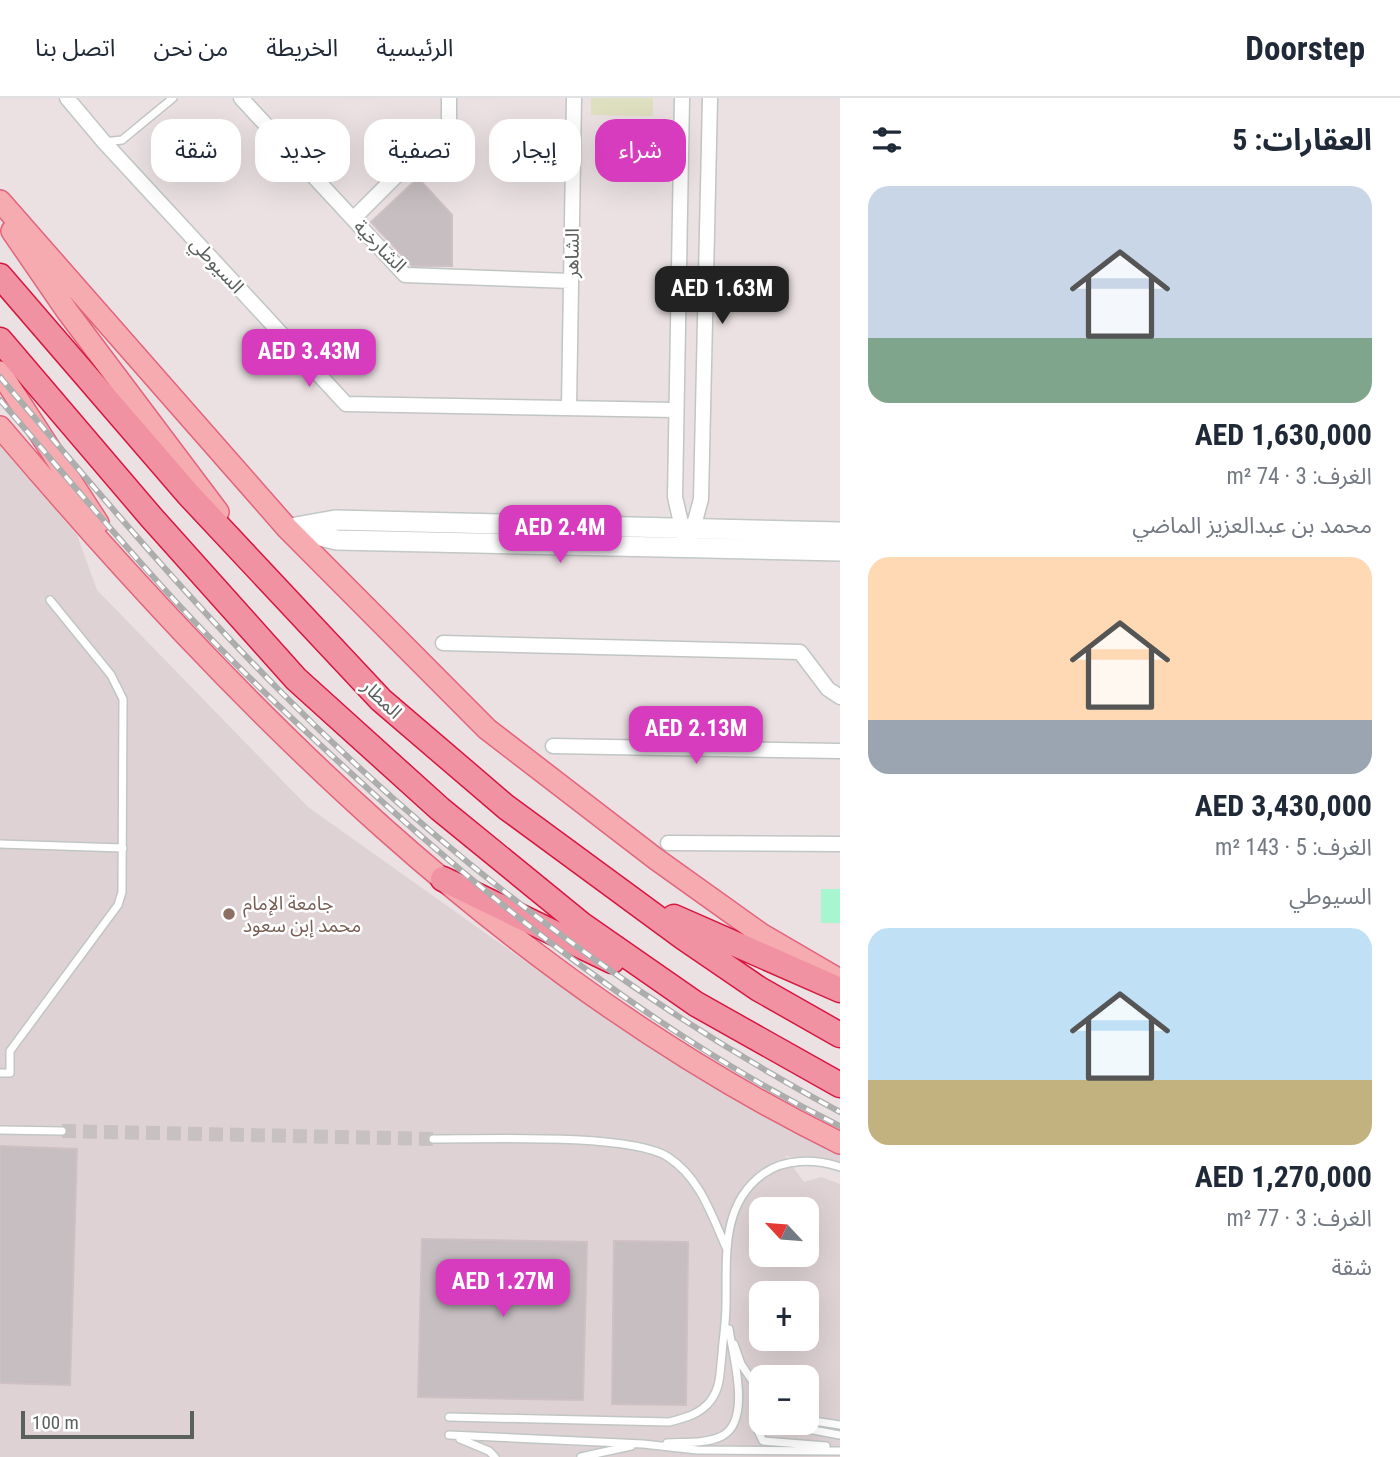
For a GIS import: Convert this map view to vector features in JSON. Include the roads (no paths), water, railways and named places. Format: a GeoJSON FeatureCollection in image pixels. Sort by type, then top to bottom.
{"type":"FeatureCollection","features":[{"type":"Feature","properties":{"kind":"highway","name":"المطار"},"geometry":{"type":"LineString","coordinates":[[0,276],[188,494],[381,700],[506,807],[682,937],[759,989],[840,1035]]}},
{"type":"Feature","properties":{"kind":"highway"},"geometry":{"type":"LineString","coordinates":[[0,340],[151,517],[296,679],[440,809],[581,924],[696,1003]]}},
{"type":"Feature","properties":{"kind":"highway"},"geometry":{"type":"LineString","coordinates":[[443,879],[696,1003],[840,1085]]}},
{"type":"Feature","properties":{"kind":"highway"},"geometry":{"type":"LineString","coordinates":[[635,900],[840,990]]}},
{"type":"Feature","properties":{"kind":"main road"},"geometry":{"type":"LineString","coordinates":[[0,201],[286,528],[487,729],[656,859],[761,934],[840,980]]}},
{"type":"Feature","properties":{"kind":"main road"},"geometry":{"type":"LineString","coordinates":[[0,213],[67,311],[279,592]]}},
{"type":"Feature","properties":{"kind":"main road"},"geometry":{"type":"LineString","coordinates":[[0,372],[127,570]]}},
{"type":"Feature","properties":{"kind":"main road"},"geometry":{"type":"LineString","coordinates":[[0,427],[127,570],[301,754],[443,879],[488,916],[635,1023],[712,1073],[840,1143]]}},
{"type":"Feature","properties":{"kind":"street","name":"السيوطي"},"geometry":{"type":"LineString","coordinates":[[67,98],[104,142],[346,404],[675,410]]}},
{"type":"Feature","properties":{"kind":"street","name":"الشارخية"},"geometry":{"type":"LineString","coordinates":[[241,98],[405,275],[571,281]]}},
{"type":"Feature","properties":{"kind":"street"},"geometry":{"type":"LineString","coordinates":[[353,219],[449,123],[449,98]]}},
{"type":"Feature","properties":{"kind":"street","name":"الشاهر"},"geometry":{"type":"LineString","coordinates":[[569,408],[574,98]]}},
{"type":"Feature","properties":{"kind":"street"},"geometry":{"type":"LineString","coordinates":[[682,98],[675,497],[687,528],[688,548]]}},
{"type":"Feature","properties":{"kind":"street"},"geometry":{"type":"LineString","coordinates":[[687,528],[701,499],[710,98]]}},
{"type":"Feature","properties":{"kind":"street"},"geometry":{"type":"LineString","coordinates":[[286,528],[335,520],[840,531]]}},
{"type":"Feature","properties":{"kind":"street"},"geometry":{"type":"LineString","coordinates":[[286,528],[337,540],[840,551]]}},
{"type":"Feature","properties":{"kind":"street"},"geometry":{"type":"LineString","coordinates":[[443,643],[800,652],[828,689],[840,697]]}},
{"type":"Feature","properties":{"kind":"street"},"geometry":{"type":"LineString","coordinates":[[553,746],[840,751]]}},
{"type":"Feature","properties":{"kind":"street"},"geometry":{"type":"LineString","coordinates":[[668,843],[840,844]]}},
{"type":"Feature","properties":{"kind":"lane"},"geometry":{"type":"LineString","coordinates":[[104,142],[122,140],[173,98]]}},
{"type":"Feature","properties":{"kind":"lane"},"geometry":{"type":"LineString","coordinates":[[0,1073],[10,1073],[10,1051],[118,905],[122,891],[123,699],[111,675],[50,600]]}},
{"type":"Feature","properties":{"kind":"lane"},"geometry":{"type":"LineString","coordinates":[[0,844],[123,848]]}},
{"type":"Feature","properties":{"kind":"lane"},"geometry":{"type":"LineString","coordinates":[[0,1130],[62,1131]]}},
{"type":"Feature","properties":{"kind":"lane"},"geometry":{"type":"LineString","coordinates":[[433,1139],[615,1142],[646,1148],[667,1156],[702,1192],[726,1247]]}},
{"type":"Feature","properties":{"kind":"lane"},"geometry":{"type":"LineString","coordinates":[[449,1417],[670,1422],[694,1415],[711,1401],[719,1383],[726,1310],[726,1247],[739,1198],[751,1183],[769,1170],[787,1163],[805,1161],[840,1167]]}},
{"type":"Feature","properties":{"kind":"lane"},"geometry":{"type":"LineString","coordinates":[[581,1457],[643,1444],[700,1442],[722,1436],[733,1426],[740,1411],[726,1310]]}},
{"type":"Feature","properties":{"kind":"lane"},"geometry":{"type":"LineString","coordinates":[[729,1329],[741,1364],[749,1376]]}},
{"type":"Feature","properties":{"kind":"lane"},"geometry":{"type":"LineString","coordinates":[[819,1422],[840,1425]]}},
{"type":"Feature","properties":{"kind":"lane"},"geometry":{"type":"LineString","coordinates":[[819,1431],[840,1435]]}},
{"type":"Feature","properties":{"kind":"lane"},"geometry":{"type":"LineString","coordinates":[[495,1457],[489,1451],[449,1435],[643,1444],[697,1450],[840,1449]]}},
{"type":"Feature","properties":{"kind":"lane"},"geometry":{"type":"LineString","coordinates":[[760,1435],[763,1441],[840,1449]]}},
{"type":"Feature","properties":{"kind":"tunnel"},"geometry":{"type":"LineString","coordinates":[[62,1131],[433,1139]]}},
{"type":"Feature","properties":{"kind":"railway"},"geometry":{"type":"LineString","coordinates":[[0,377],[136,536],[242,652],[341,751],[406,810],[543,922],[615,973],[688,1023],[840,1112]]}},
{"type":"Feature","properties":{"kind":"railway"},"geometry":{"type":"LineString","coordinates":[[0,400],[198,626],[286,713],[410,826],[525,923],[646,1012],[773,1091],[840,1126]]}},
{"type":"Feature","properties":{"kind":"place","name":"جامعة الإمام محمد إبن سعود"},"geometry":{"type":"Point","coordinates":[229,914]}}]}
